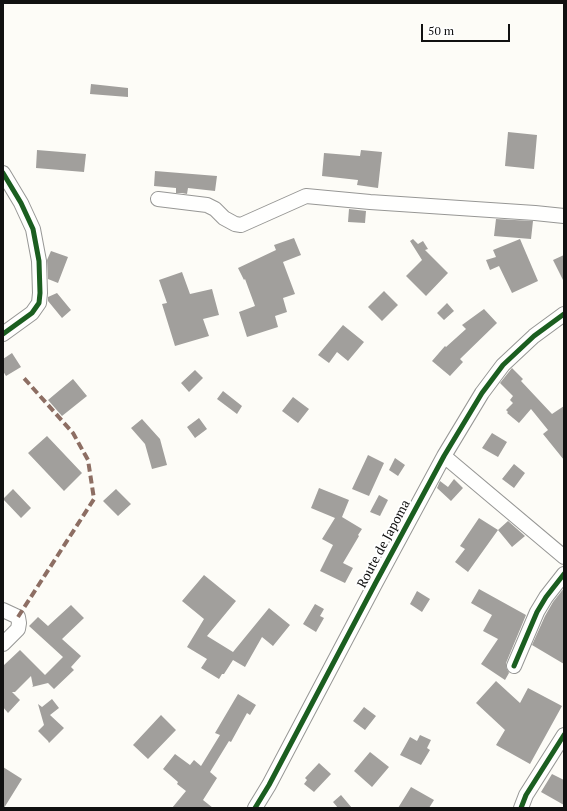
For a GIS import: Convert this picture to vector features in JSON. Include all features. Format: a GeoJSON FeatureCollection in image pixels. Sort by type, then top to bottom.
{"type":"FeatureCollection","features":[{"type":"Feature","properties":{"kind":"street"},"geometry":{"type":"LineString","coordinates":[[3,334],[32,313],[39,303],[40,293],[39,261],[33,229],[21,203],[4,175]]}},
{"type":"Feature","properties":{"kind":"street"},"geometry":{"type":"LineString","coordinates":[[158,199],[207,205],[215,209],[224,218],[235,224],[241,225],[306,196],[564,216]]}},
{"type":"Feature","properties":{"kind":"street","name":"Route de Japoma"},"geometry":{"type":"LineString","coordinates":[[255,808],[269,785],[444,456],[482,393],[503,365],[534,336],[564,314]]}},
{"type":"Feature","properties":{"kind":"street"},"geometry":{"type":"LineString","coordinates":[[444,456],[564,557]]}},
{"type":"Feature","properties":{"kind":"street"},"geometry":{"type":"LineString","coordinates":[[514,666],[537,612],[546,597],[564,574]]}},
{"type":"Feature","properties":{"kind":"street"},"geometry":{"type":"LineString","coordinates":[[3,610],[18,618],[19,623],[18,628],[3,644]]}},
{"type":"Feature","properties":{"kind":"street"},"geometry":{"type":"LineString","coordinates":[[521,808],[526,795],[562,742]]}},
{"type":"Feature","properties":{"kind":"building"},"geometry":{"type":"Polygon","coordinates":[[[91,84],[128,88],[128,97],[90,94],[91,84]]]}},
{"type":"Feature","properties":{"kind":"building"},"geometry":{"type":"Polygon","coordinates":[[[508,132],[537,135],[534,169],[505,166],[508,132]]]}},
{"type":"Feature","properties":{"kind":"building"},"geometry":{"type":"Polygon","coordinates":[[[37,150],[86,154],[84,172],[36,168],[37,150]]]}},
{"type":"Feature","properties":{"kind":"building"},"geometry":{"type":"Polygon","coordinates":[[[361,150],[382,152],[378,188],[357,185],[358,180],[322,176],[324,153],[360,156],[361,150]]]}},
{"type":"Feature","properties":{"kind":"building"},"geometry":{"type":"Polygon","coordinates":[[[155,171],[217,176],[215,191],[188,188],[187,194],[176,193],[176,188],[154,186],[155,171]]]}},
{"type":"Feature","properties":{"kind":"building"},"geometry":{"type":"Polygon","coordinates":[[[349,209],[366,211],[365,223],[348,222],[349,209]]]}},
{"type":"Feature","properties":{"kind":"building"},"geometry":{"type":"Polygon","coordinates":[[[496,219],[533,221],[531,239],[494,236],[496,219]]]}},
{"type":"Feature","properties":{"kind":"building"},"geometry":{"type":"Polygon","coordinates":[[[294,238],[301,255],[283,262],[295,294],[283,298],[287,312],[275,316],[278,327],[247,337],[239,312],[255,306],[245,279],[244,280],[238,268],[276,250],[274,245],[294,238]]]}},
{"type":"Feature","properties":{"kind":"building"},"geometry":{"type":"Polygon","coordinates":[[[413,239],[418,244],[423,241],[428,249],[425,250],[448,273],[426,296],[406,276],[422,260],[410,241],[413,239]]]}},
{"type":"Feature","properties":{"kind":"building"},"geometry":{"type":"Polygon","coordinates":[[[520,239],[538,281],[512,293],[499,266],[490,270],[486,260],[496,257],[493,250],[520,239]]]}},
{"type":"Feature","properties":{"kind":"building"},"geometry":{"type":"Polygon","coordinates":[[[51,251],[68,257],[58,283],[48,279],[47,260],[51,251]]]}},
{"type":"Feature","properties":{"kind":"building"},"geometry":{"type":"Polygon","coordinates":[[[564,255],[564,282],[553,260],[564,255]]]}},
{"type":"Feature","properties":{"kind":"building"},"geometry":{"type":"Polygon","coordinates":[[[182,272],[190,294],[212,289],[219,315],[203,319],[209,336],[175,346],[162,304],[167,303],[159,280],[182,272]]]}},
{"type":"Feature","properties":{"kind":"building"},"geometry":{"type":"Polygon","coordinates":[[[384,291],[398,305],[382,321],[368,307],[384,291]]]}},
{"type":"Feature","properties":{"kind":"building"},"geometry":{"type":"Polygon","coordinates":[[[57,293],[71,310],[62,318],[48,301],[48,297],[57,293]]]}},
{"type":"Feature","properties":{"kind":"building"},"geometry":{"type":"Polygon","coordinates":[[[447,303],[454,311],[444,320],[437,313],[447,303]]]}},
{"type":"Feature","properties":{"kind":"building"},"geometry":{"type":"Polygon","coordinates":[[[484,309],[497,323],[460,359],[463,362],[450,376],[432,361],[445,346],[446,347],[466,329],[462,325],[484,309]]]}},
{"type":"Feature","properties":{"kind":"building"},"geometry":{"type":"Polygon","coordinates":[[[343,325],[364,342],[348,361],[337,352],[329,363],[318,355],[343,325]]]}},
{"type":"Feature","properties":{"kind":"building"},"geometry":{"type":"Polygon","coordinates":[[[12,353],[21,367],[6,376],[3,371],[3,359],[12,353]]]}},
{"type":"Feature","properties":{"kind":"building"},"geometry":{"type":"Polygon","coordinates":[[[512,368],[523,379],[521,381],[552,414],[564,406],[564,460],[543,434],[548,430],[531,409],[519,423],[507,413],[508,412],[506,410],[513,403],[510,400],[513,396],[500,383],[512,368]]]}},
{"type":"Feature","properties":{"kind":"building"},"geometry":{"type":"Polygon","coordinates":[[[195,370],[203,378],[189,392],[181,383],[195,370]]]}},
{"type":"Feature","properties":{"kind":"building"},"geometry":{"type":"Polygon","coordinates":[[[73,379],[87,396],[62,416],[48,400],[73,379]]]}},
{"type":"Feature","properties":{"kind":"building"},"geometry":{"type":"Polygon","coordinates":[[[223,391],[242,406],[237,414],[217,399],[223,391]]]}},
{"type":"Feature","properties":{"kind":"building"},"geometry":{"type":"Polygon","coordinates":[[[293,397],[309,409],[298,423],[282,411],[293,397]]]}},
{"type":"Feature","properties":{"kind":"building"},"geometry":{"type":"Polygon","coordinates":[[[199,418],[207,429],[195,438],[187,427],[199,418]]]}},
{"type":"Feature","properties":{"kind":"building"},"geometry":{"type":"Polygon","coordinates":[[[142,419],[160,439],[167,465],[152,469],[145,444],[131,428],[142,419]]]}},
{"type":"Feature","properties":{"kind":"building"},"geometry":{"type":"Polygon","coordinates":[[[492,433],[507,442],[498,457],[482,448],[492,433]]]}},
{"type":"Feature","properties":{"kind":"building"},"geometry":{"type":"Polygon","coordinates":[[[47,436],[82,473],[64,491],[28,453],[47,436]]]}},
{"type":"Feature","properties":{"kind":"building"},"geometry":{"type":"Polygon","coordinates":[[[368,455],[384,463],[369,496],[352,489],[368,455]]]}},
{"type":"Feature","properties":{"kind":"building"},"geometry":{"type":"Polygon","coordinates":[[[395,458],[405,465],[398,476],[389,470],[395,458]]]}},
{"type":"Feature","properties":{"kind":"building"},"geometry":{"type":"Polygon","coordinates":[[[514,464],[525,473],[514,488],[502,479],[514,464]]]}},
{"type":"Feature","properties":{"kind":"building"},"geometry":{"type":"Polygon","coordinates":[[[454,479],[463,488],[451,501],[437,488],[440,481],[448,487],[454,479]]]}},
{"type":"Feature","properties":{"kind":"building"},"geometry":{"type":"Polygon","coordinates":[[[319,488],[349,500],[342,517],[362,529],[343,563],[353,568],[345,583],[320,571],[333,545],[322,539],[335,518],[311,508],[319,488]]]}},
{"type":"Feature","properties":{"kind":"building"},"geometry":{"type":"Polygon","coordinates":[[[13,489],[31,508],[21,518],[3,499],[13,489]]]}},
{"type":"Feature","properties":{"kind":"building"},"geometry":{"type":"Polygon","coordinates":[[[116,489],[131,504],[118,516],[103,501],[116,489]]]}},
{"type":"Feature","properties":{"kind":"building"},"geometry":{"type":"Polygon","coordinates":[[[379,495],[388,500],[380,516],[370,512],[379,495]]]}},
{"type":"Feature","properties":{"kind":"building"},"geometry":{"type":"Polygon","coordinates":[[[479,518],[498,530],[468,572],[455,562],[465,549],[460,546],[479,518]]]}},
{"type":"Feature","properties":{"kind":"building"},"geometry":{"type":"Polygon","coordinates":[[[508,521],[525,536],[512,547],[498,530],[508,521]]]}},
{"type":"Feature","properties":{"kind":"building"},"geometry":{"type":"Polygon","coordinates":[[[204,575],[236,601],[207,636],[233,652],[269,608],[290,625],[273,646],[262,637],[245,667],[233,660],[219,679],[201,668],[207,659],[187,647],[204,619],[182,601],[204,575]]]}},
{"type":"Feature","properties":{"kind":"building"},"geometry":{"type":"Polygon","coordinates":[[[564,588],[564,664],[532,645],[545,616],[553,602],[564,588]]]}},
{"type":"Feature","properties":{"kind":"building"},"geometry":{"type":"Polygon","coordinates":[[[479,589],[526,615],[506,663],[509,673],[505,680],[481,664],[498,639],[483,631],[492,615],[471,603],[479,589]]]}},
{"type":"Feature","properties":{"kind":"building"},"geometry":{"type":"Polygon","coordinates":[[[417,591],[430,599],[422,612],[410,604],[417,591]]]}},
{"type":"Feature","properties":{"kind":"building"},"geometry":{"type":"Polygon","coordinates":[[[315,604],[324,609],[320,616],[324,618],[316,632],[303,624],[315,604]]]}},
{"type":"Feature","properties":{"kind":"building"},"geometry":{"type":"Polygon","coordinates":[[[71,605],[84,618],[62,639],[81,656],[71,667],[74,670],[54,689],[48,683],[32,687],[31,676],[15,692],[12,692],[20,700],[8,713],[3,707],[3,666],[20,650],[45,675],[63,657],[29,626],[38,617],[48,626],[71,605]]]}},
{"type":"Feature","properties":{"kind":"building"},"geometry":{"type":"Polygon","coordinates":[[[496,681],[520,703],[528,688],[562,706],[530,764],[496,745],[505,730],[476,703],[496,681]]]}},
{"type":"Feature","properties":{"kind":"building"},"geometry":{"type":"Polygon","coordinates":[[[238,694],[256,705],[250,715],[247,713],[231,742],[229,741],[210,772],[217,778],[203,800],[213,808],[172,808],[186,791],[163,769],[175,754],[190,765],[194,760],[201,766],[220,735],[215,733],[238,694]]]}},
{"type":"Feature","properties":{"kind":"building"},"geometry":{"type":"Polygon","coordinates":[[[52,699],[59,708],[50,715],[64,728],[49,743],[38,731],[44,725],[38,704],[42,707],[52,699]]]}},
{"type":"Feature","properties":{"kind":"building"},"geometry":{"type":"Polygon","coordinates":[[[364,707],[376,716],[365,730],[353,721],[364,707]]]}},
{"type":"Feature","properties":{"kind":"building"},"geometry":{"type":"Polygon","coordinates":[[[161,715],[176,730],[148,759],[133,745],[161,715]]]}},
{"type":"Feature","properties":{"kind":"building"},"geometry":{"type":"Polygon","coordinates":[[[420,735],[431,740],[427,748],[430,750],[421,765],[400,755],[410,737],[417,741],[420,735]]]}},
{"type":"Feature","properties":{"kind":"building"},"geometry":{"type":"Polygon","coordinates":[[[370,752],[389,767],[372,787],[354,771],[370,752]]]}},
{"type":"Feature","properties":{"kind":"building"},"geometry":{"type":"Polygon","coordinates":[[[319,763],[331,774],[314,792],[304,784],[307,780],[305,778],[319,763]]]}},
{"type":"Feature","properties":{"kind":"building"},"geometry":{"type":"Polygon","coordinates":[[[3,767],[22,779],[4,808],[3,808],[3,767]]]}},
{"type":"Feature","properties":{"kind":"building"},"geometry":{"type":"Polygon","coordinates":[[[552,774],[564,780],[564,805],[541,792],[552,774]]]}},
{"type":"Feature","properties":{"kind":"building"},"geometry":{"type":"Polygon","coordinates":[[[411,787],[434,800],[429,808],[398,808],[411,787]]]}},
{"type":"Feature","properties":{"kind":"building"},"geometry":{"type":"Polygon","coordinates":[[[341,795],[352,808],[338,808],[333,802],[341,795]]]}},
{"type":"Feature","properties":{"kind":"marked path"},"geometry":{"type":"LineString","coordinates":[[18,617],[94,499],[88,460],[73,433],[23,377]]}},
{"type":"Feature","properties":{"kind":"cycle path"},"geometry":{"type":"LineString","coordinates":[[3,173],[21,203],[33,229],[39,261],[40,293],[39,303],[32,313],[3,334]]}},
{"type":"Feature","properties":{"kind":"cycle path"},"geometry":{"type":"LineString","coordinates":[[255,808],[269,785],[444,456],[482,393],[503,365],[534,336],[564,314]]}},
{"type":"Feature","properties":{"kind":"cycle path"},"geometry":{"type":"LineString","coordinates":[[514,666],[537,612],[546,597],[564,574]]}},
{"type":"Feature","properties":{"kind":"cycle path"},"geometry":{"type":"LineString","coordinates":[[521,808],[526,795],[564,735]]}}]}
